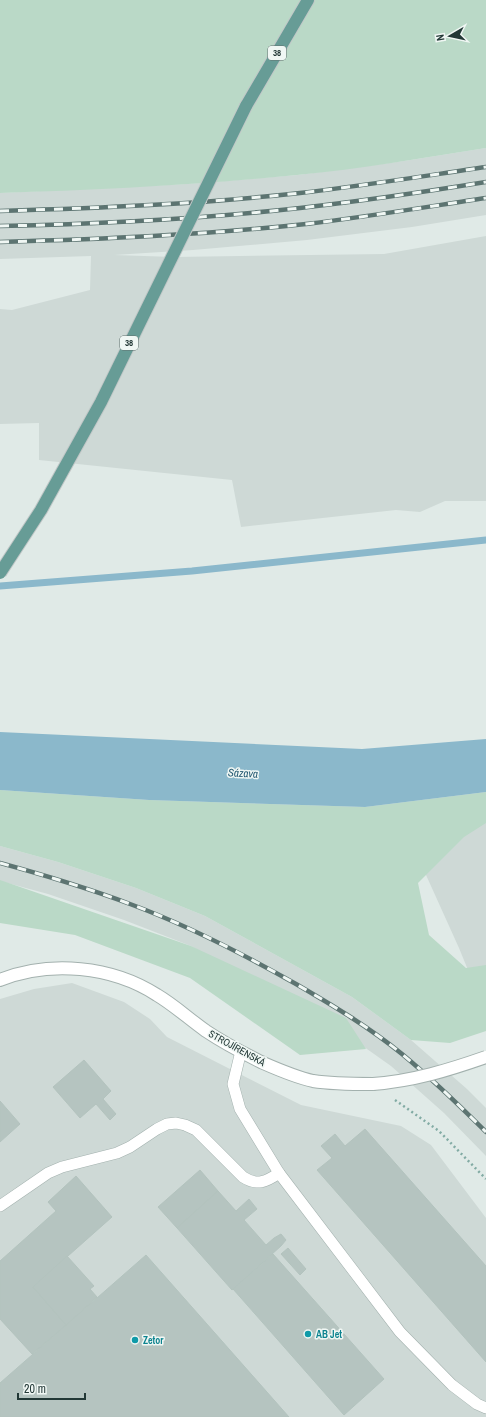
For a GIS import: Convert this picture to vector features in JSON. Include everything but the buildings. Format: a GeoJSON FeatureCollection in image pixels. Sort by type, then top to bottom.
{"type":"FeatureCollection","features":[{"type":"Feature","properties":{"kind":"main road","name":"38"},"geometry":{"type":"LineString","coordinates":[[0,573],[41,510],[101,402],[246,106],[308,0]]}},
{"type":"Feature","properties":{"kind":"street","name":"STROJÍRENSKÁ"},"geometry":{"type":"LineString","coordinates":[[0,980],[22,973],[57,969],[78,969],[119,977],[137,983],[158,995],[207,1032],[261,1062],[285,1072],[312,1080],[342,1084],[399,1082],[431,1075],[486,1057]]}},
{"type":"Feature","properties":{"kind":"lane"},"geometry":{"type":"LineString","coordinates":[[241,1051],[233,1084],[240,1109],[279,1173],[400,1332],[452,1385],[477,1404],[486,1408]]}},
{"type":"Feature","properties":{"kind":"lane"},"geometry":{"type":"LineString","coordinates":[[0,1206],[48,1173],[62,1167],[117,1153],[130,1147],[157,1128],[167,1124],[176,1123],[196,1130],[243,1177],[250,1182],[269,1180],[279,1173]]}},
{"type":"Feature","properties":{"kind":"path"},"geometry":{"type":"LineString","coordinates":[[373,1084],[439,1131],[486,1179]]}},
{"type":"Feature","properties":{"kind":"shaded area"},"geometry":{"type":"Polygon","coordinates":[[[486,148],[486,215],[412,227],[307,240],[114,255],[174,257],[384,254],[486,236],[486,501],[445,501],[420,512],[396,510],[241,527],[232,480],[39,460],[39,423],[0,424],[0,309],[12,310],[90,290],[91,256],[0,259],[0,193],[187,184],[298,175],[404,161],[486,148]]]}},
{"type":"Feature","properties":{"kind":"shaded area"},"geometry":{"type":"Polygon","coordinates":[[[486,793],[486,1014],[459,948],[417,855],[486,793]]]}},
{"type":"Feature","properties":{"kind":"shaded area"},"geometry":{"type":"Polygon","coordinates":[[[0,846],[58,862],[136,888],[205,916],[352,997],[411,1040],[467,1089],[486,1108],[486,1156],[444,1113],[391,1066],[333,1025],[191,946],[124,920],[48,894],[0,881],[0,846]]]}},
{"type":"Feature","properties":{"kind":"shaded area"},"geometry":{"type":"Polygon","coordinates":[[[72,983],[124,1002],[150,1019],[167,1037],[301,1105],[401,1126],[431,1145],[486,1218],[486,1417],[0,1417],[0,999],[34,989],[72,983]]]}},
{"type":"Feature","properties":{"kind":"green space"},"geometry":{"type":"Polygon","coordinates":[[[0,0],[486,0],[486,148],[344,170],[260,179],[148,187],[0,193],[0,0]]]}},
{"type":"Feature","properties":{"kind":"green space"},"geometry":{"type":"Polygon","coordinates":[[[0,790],[149,800],[365,807],[486,792],[486,823],[464,837],[418,883],[429,935],[466,968],[486,965],[486,1031],[450,1043],[411,1040],[352,997],[205,916],[136,888],[58,862],[0,846],[0,790]]]}},
{"type":"Feature","properties":{"kind":"green space"},"geometry":{"type":"Polygon","coordinates":[[[0,880],[191,946],[346,1018],[366,1049],[300,1055],[190,978],[75,935],[0,923],[0,880]]]}},
{"type":"Feature","properties":{"kind":"water","name":"Sázava"},"geometry":{"type":"Polygon","coordinates":[[[0,732],[362,749],[486,739],[486,792],[365,807],[149,800],[0,790],[0,732]]]}},
{"type":"Feature","properties":{"kind":"waterway"},"geometry":{"type":"LineString","coordinates":[[0,586],[192,571],[486,540]]}},
{"type":"Feature","properties":{"kind":"railway"},"geometry":{"type":"LineString","coordinates":[[0,211],[150,205],[262,197],[346,187],[486,167]]}},
{"type":"Feature","properties":{"kind":"railway"},"geometry":{"type":"LineString","coordinates":[[0,226],[150,220],[262,212],[416,193],[486,182]]}},
{"type":"Feature","properties":{"kind":"railway"},"geometry":{"type":"LineString","coordinates":[[0,242],[153,236],[268,228],[351,218],[486,198]]}},
{"type":"Feature","properties":{"kind":"railway"},"geometry":{"type":"LineString","coordinates":[[0,863],[82,887],[151,912],[235,951],[296,984],[337,1008],[389,1044],[434,1082],[486,1132]]}},
{"type":"Feature","properties":{"kind":"place","name":"AB Jet"},"geometry":{"type":"Point","coordinates":[308,1334]}},
{"type":"Feature","properties":{"kind":"place","name":"Zetor"},"geometry":{"type":"Point","coordinates":[135,1340]}}]}
